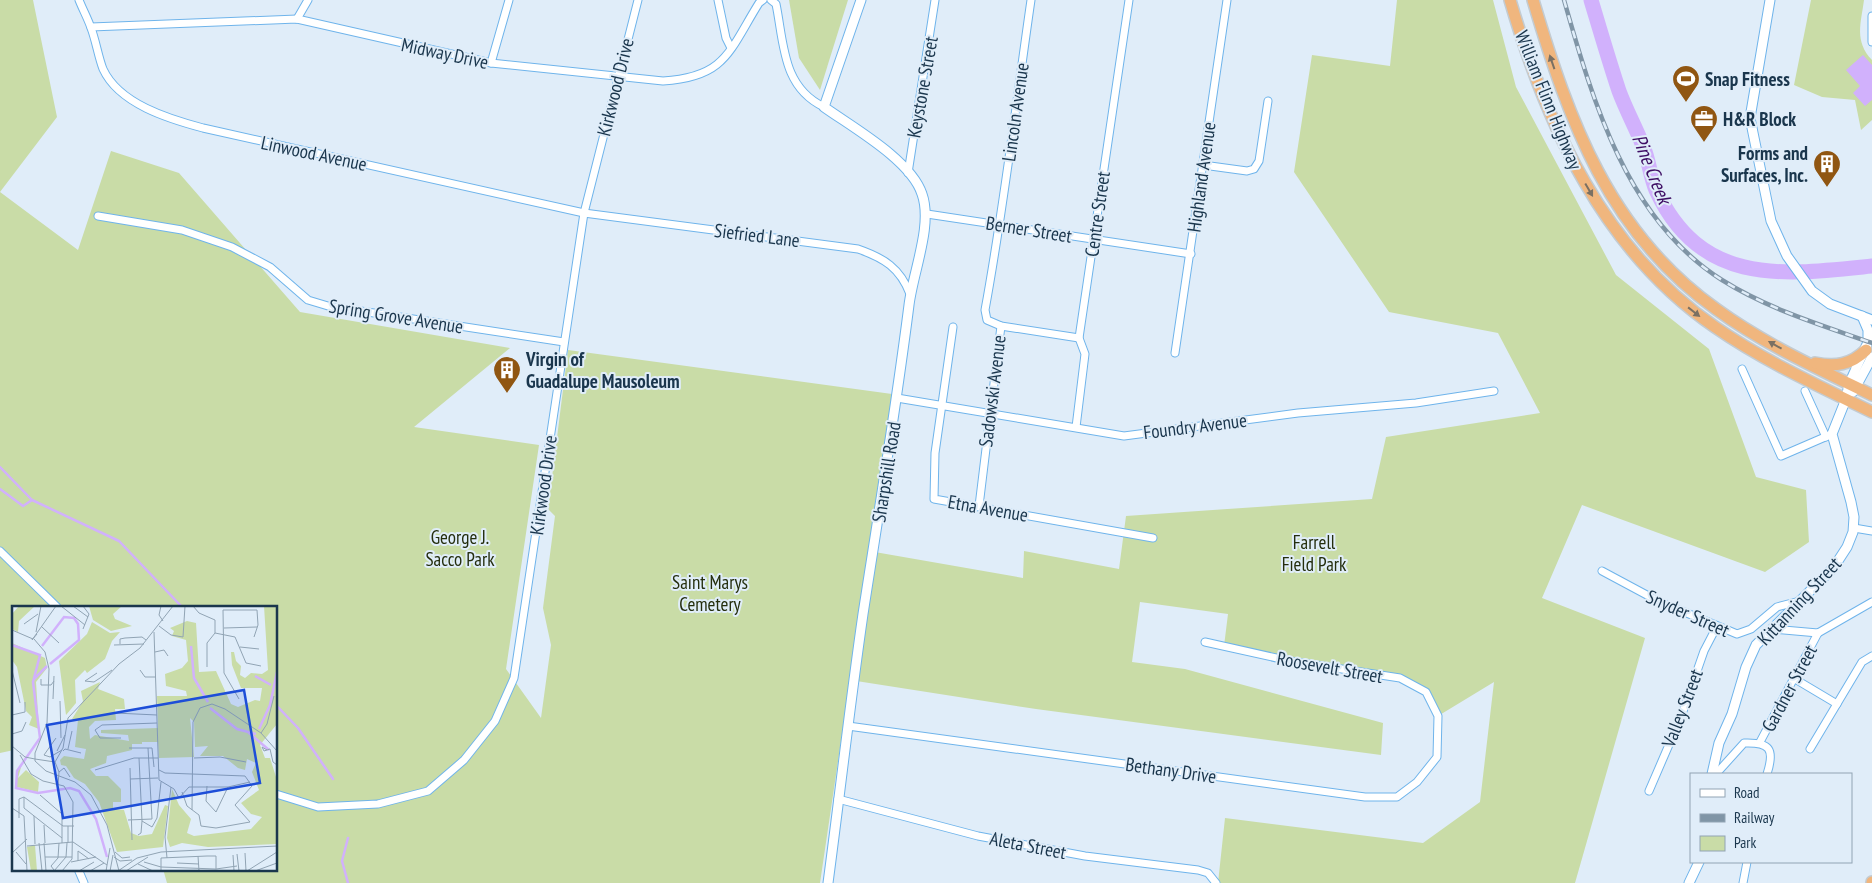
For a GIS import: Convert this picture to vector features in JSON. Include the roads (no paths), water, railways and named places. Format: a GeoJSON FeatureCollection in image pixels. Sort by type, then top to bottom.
{"type":"FeatureCollection","features":[{"type":"Feature","properties":{"kind":"highway","name":"William Flinn Highway"},"geometry":{"type":"LineString","coordinates":[[1510,0],[1539,84],[1570,156],[1603,214],[1634,255],[1673,295],[1715,327],[1756,353],[1872,412]]}},
{"type":"Feature","properties":{"kind":"highway","name":"William Flinn Highway"},"geometry":{"type":"LineString","coordinates":[[1533,0],[1553,64],[1580,138],[1600,178],[1626,218],[1657,257],[1704,300],[1749,331],[1872,395]]}},
{"type":"Feature","properties":{"kind":"highway"},"geometry":{"type":"LineString","coordinates":[[1800,359],[1818,364],[1838,365],[1869,354]]}},
{"type":"Feature","properties":{"kind":"street","name":"Linwood Avenue"},"geometry":{"type":"LineString","coordinates":[[79,0],[91,27],[103,69],[112,82],[125,95],[173,120],[584,213]]}},
{"type":"Feature","properties":{"kind":"street"},"geometry":{"type":"LineString","coordinates":[[297,19],[308,0]]}},
{"type":"Feature","properties":{"kind":"street"},"geometry":{"type":"LineString","coordinates":[[491,63],[509,0]]}},
{"type":"Feature","properties":{"kind":"street","name":"Kirkwood Drive"},"geometry":{"type":"LineString","coordinates":[[278,795],[318,807],[378,804],[428,791],[464,760],[495,720],[514,678],[584,213],[617,76],[638,0]]}},
{"type":"Feature","properties":{"kind":"street"},"geometry":{"type":"LineString","coordinates":[[718,0],[726,38],[731,48]]}},
{"type":"Feature","properties":{"kind":"street","name":"Midway Drive"},"geometry":{"type":"LineString","coordinates":[[91,27],[297,19],[491,63],[663,81],[687,79],[706,73],[720,63],[759,3],[763,0]]}},
{"type":"Feature","properties":{"kind":"street"},"geometry":{"type":"LineString","coordinates":[[771,0],[776,4],[782,46],[798,87],[809,100],[824,107],[861,0]]}},
{"type":"Feature","properties":{"kind":"street","name":"Keystone Street"},"geometry":{"type":"LineString","coordinates":[[908,173],[935,0]]}},
{"type":"Feature","properties":{"kind":"street","name":"Lincoln Avenue"},"geometry":{"type":"LineString","coordinates":[[1001,224],[1008,160],[1032,0]]}},
{"type":"Feature","properties":{"kind":"street","name":"Centre Street"},"geometry":{"type":"LineString","coordinates":[[1076,427],[1085,354],[1079,338],[1129,0]]}},
{"type":"Feature","properties":{"kind":"street","name":"Highland Avenue"},"geometry":{"type":"LineString","coordinates":[[1175,353],[1227,0]]}},
{"type":"Feature","properties":{"kind":"street"},"geometry":{"type":"LineString","coordinates":[[1770,0],[1750,123],[1768,210],[1776,235],[1806,284],[1825,302],[1872,320]]}},
{"type":"Feature","properties":{"kind":"street"},"geometry":{"type":"LineString","coordinates":[[1872,16],[1872,42]]}},
{"type":"Feature","properties":{"kind":"street"},"geometry":{"type":"LineString","coordinates":[[1203,165],[1247,171],[1254,169],[1259,161],[1268,101]]}},
{"type":"Feature","properties":{"kind":"street","name":"Sharpshill Road"},"geometry":{"type":"LineString","coordinates":[[824,107],[886,151],[908,173],[922,192],[927,214],[910,294],[898,398],[848,726],[828,883]]}},
{"type":"Feature","properties":{"kind":"street","name":"Siefried Lane"},"geometry":{"type":"LineString","coordinates":[[584,213],[858,249],[879,256],[896,268],[905,280],[910,294]]}},
{"type":"Feature","properties":{"kind":"street","name":"Berner Street"},"geometry":{"type":"LineString","coordinates":[[927,214],[1191,254]]}},
{"type":"Feature","properties":{"kind":"street","name":"Spring Grove Avenue"},"geometry":{"type":"LineString","coordinates":[[98,216],[182,230],[232,247],[270,267],[308,300],[328,306],[564,342]]}},
{"type":"Feature","properties":{"kind":"street","name":"Sadowski Avenue"},"geometry":{"type":"LineString","coordinates":[[979,506],[1001,326],[988,320],[985,310],[1001,224]]}},
{"type":"Feature","properties":{"kind":"street"},"geometry":{"type":"LineString","coordinates":[[1742,369],[1780,456],[1829,436],[1869,354],[1868,333],[1862,316]]}},
{"type":"Feature","properties":{"kind":"street"},"geometry":{"type":"LineString","coordinates":[[1001,326],[1079,338]]}},
{"type":"Feature","properties":{"kind":"street","name":"Etna Avenue"},"geometry":{"type":"LineString","coordinates":[[954,327],[935,452],[934,499],[1153,538]]}},
{"type":"Feature","properties":{"kind":"street","name":"Foundry Avenue"},"geometry":{"type":"LineString","coordinates":[[898,398],[1076,427],[1089,432],[1124,436],[1298,413],[1416,403],[1494,391]]}},
{"type":"Feature","properties":{"kind":"street"},"geometry":{"type":"LineString","coordinates":[[1805,391],[1829,436]]}},
{"type":"Feature","properties":{"kind":"street","name":"Kittanning Street"},"geometry":{"type":"LineString","coordinates":[[1712,773],[1719,743],[1732,714],[1746,667],[1756,645],[1838,562],[1847,547],[1854,528],[1851,502],[1829,436]]}},
{"type":"Feature","properties":{"kind":"street"},"geometry":{"type":"LineString","coordinates":[[1854,528],[1872,531]]}},
{"type":"Feature","properties":{"kind":"street"},"geometry":{"type":"LineString","coordinates":[[0,551],[56,606]]}},
{"type":"Feature","properties":{"kind":"street","name":"Snyder Street"},"geometry":{"type":"LineString","coordinates":[[1602,571],[1658,601],[1737,634],[1751,629],[1777,607],[1800,601]]}},
{"type":"Feature","properties":{"kind":"street"},"geometry":{"type":"LineString","coordinates":[[1771,629],[1818,633],[1872,602]]}},
{"type":"Feature","properties":{"kind":"street","name":"Valley Street"},"geometry":{"type":"LineString","coordinates":[[1648,791],[1681,717],[1704,651],[1717,626]]}},
{"type":"Feature","properties":{"kind":"street","name":"Gardner Street"},"geometry":{"type":"LineString","coordinates":[[1760,742],[1818,633]]}},
{"type":"Feature","properties":{"kind":"street","name":"Roosevelt Street"},"geometry":{"type":"LineString","coordinates":[[1205,642],[1290,661],[1400,678],[1426,692],[1438,716]]}},
{"type":"Feature","properties":{"kind":"street"},"geometry":{"type":"LineString","coordinates":[[1810,748],[1862,662],[1872,656]]}},
{"type":"Feature","properties":{"kind":"street"},"geometry":{"type":"LineString","coordinates":[[1795,679],[1837,704]]}},
{"type":"Feature","properties":{"kind":"street","name":"Bethany Drive"},"geometry":{"type":"LineString","coordinates":[[848,726],[1365,797],[1397,797],[1417,782],[1437,756],[1438,716]]}},
{"type":"Feature","properties":{"kind":"street"},"geometry":{"type":"LineString","coordinates":[[1717,773],[1744,743],[1760,742],[1768,748],[1772,755],[1767,773]]}},
{"type":"Feature","properties":{"kind":"street","name":"Aleta Street"},"geometry":{"type":"LineString","coordinates":[[838,799],[978,836],[1085,856],[1198,870],[1208,874],[1216,883]]}},
{"type":"Feature","properties":{"kind":"street"},"geometry":{"type":"LineString","coordinates":[[1689,883],[1699,863]]}},
{"type":"Feature","properties":{"kind":"street"},"geometry":{"type":"LineString","coordinates":[[1744,883],[1747,863]]}},
{"type":"Feature","properties":{"kind":"street"},"geometry":{"type":"LineString","coordinates":[[78,870],[84,883]]}},
{"type":"Feature","properties":{"kind":"waterway","name":"Pine Creek"},"geometry":{"type":"LineString","coordinates":[[1591,0],[1619,91],[1645,151],[1656,190],[1675,221],[1696,244],[1721,259],[1748,268],[1807,272],[1872,266]]}},
{"type":"Feature","properties":{"kind":"waterway"},"geometry":{"type":"LineString","coordinates":[[0,467],[32,500],[119,541],[181,606]]}},
{"type":"Feature","properties":{"kind":"waterway"},"geometry":{"type":"LineString","coordinates":[[0,489],[23,506],[32,500]]}},
{"type":"Feature","properties":{"kind":"waterway"},"geometry":{"type":"LineString","coordinates":[[278,707],[298,728],[333,779]]}},
{"type":"Feature","properties":{"kind":"waterway"},"geometry":{"type":"LineString","coordinates":[[348,838],[342,861],[348,883]]}},
{"type":"Feature","properties":{"kind":"railway"},"geometry":{"type":"LineString","coordinates":[[1564,0],[1588,78],[1618,156],[1638,192],[1661,225],[1689,255],[1722,280],[1758,300],[1795,316],[1872,343]]}},
{"type":"Feature","properties":{"kind":"place","name":"Snap Fitness"},"geometry":{"type":"Point","coordinates":[1686,103]}},
{"type":"Feature","properties":{"kind":"place","name":"H&R Block"},"geometry":{"type":"Point","coordinates":[1704,143]}},
{"type":"Feature","properties":{"kind":"place","name":"Forms and Surfaces, Inc."},"geometry":{"type":"Point","coordinates":[1827,188]}},
{"type":"Feature","properties":{"kind":"place","name":"Virgin of Guadalupe Mausoleum"},"geometry":{"type":"Point","coordinates":[507,394]}},
{"type":"Feature","properties":{"kind":"park label","name":"George J. Sacco Park"},"geometry":{"type":"Point","coordinates":[460,548]}},
{"type":"Feature","properties":{"kind":"park label","name":"Farrell Field Park"},"geometry":{"type":"Point","coordinates":[1314,553]}},
{"type":"Feature","properties":{"kind":"park label","name":"Saint Marys Cemetery"},"geometry":{"type":"Point","coordinates":[710,593]}}]}
